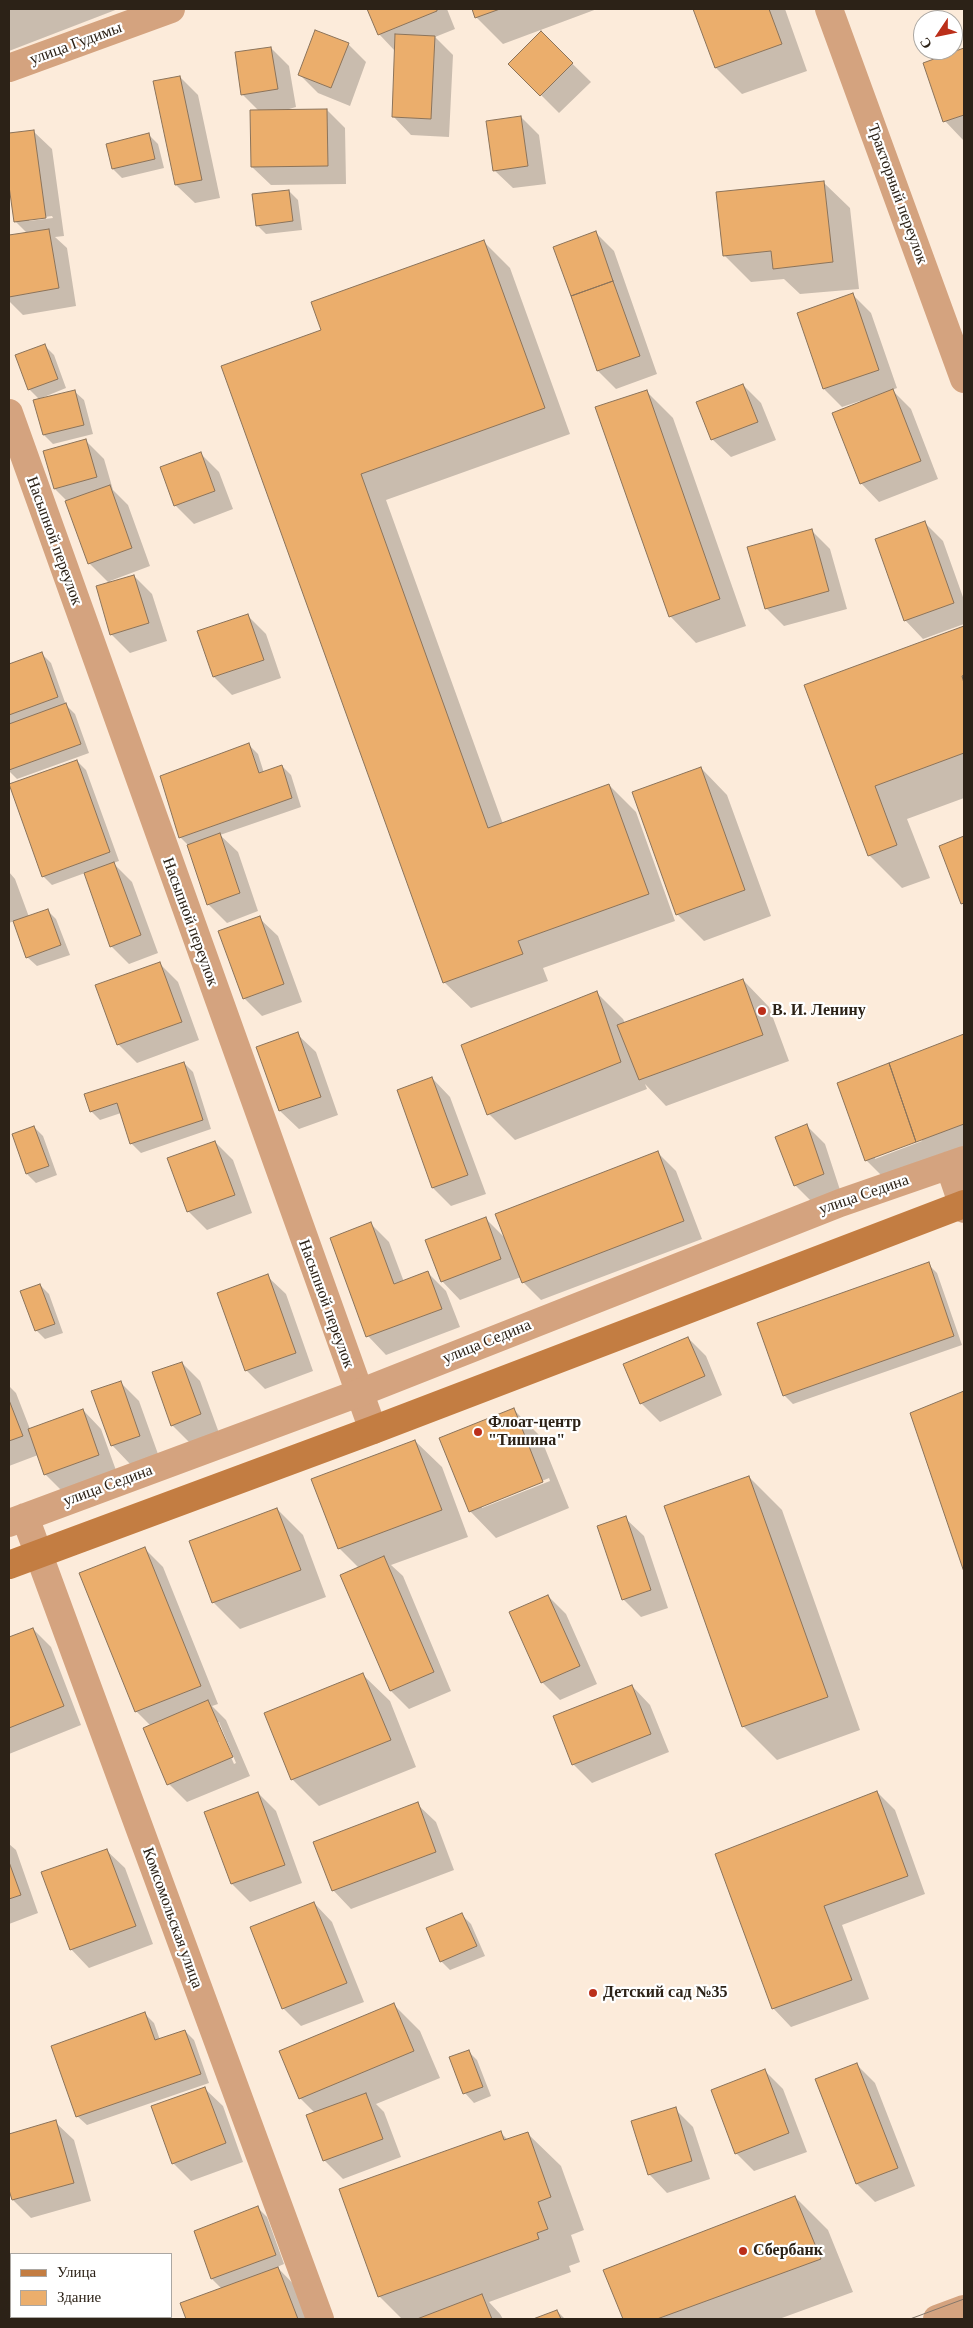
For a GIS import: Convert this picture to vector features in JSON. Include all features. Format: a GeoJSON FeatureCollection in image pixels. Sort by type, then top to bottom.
{"type":"FeatureCollection","features":[{"type":"Feature","properties":{"kind":"main road"},"geometry":{"type":"LineString","coordinates":[[9,1564],[373,1430],[964,1206]]}},
{"type":"Feature","properties":{"kind":"street","name":"улица Гудимы"},"geometry":{"type":"LineString","coordinates":[[9,68],[171,9]]}},
{"type":"Feature","properties":{"kind":"street","name":"Тракторный переулок"},"geometry":{"type":"LineString","coordinates":[[829,9],[964,379]]}},
{"type":"Feature","properties":{"kind":"street","name":"Насыпной переулок"},"geometry":{"type":"LineString","coordinates":[[9,413],[358,1393],[373,1430]]}},
{"type":"Feature","properties":{"kind":"street","name":"улица Седина"},"geometry":{"type":"LineString","coordinates":[[17,1520],[358,1393],[840,1203],[957,1163]]}},
{"type":"Feature","properties":{"kind":"street"},"geometry":{"type":"LineString","coordinates":[[957,1163],[964,1206]]}},
{"type":"Feature","properties":{"kind":"street","name":"Комсомольская улица"},"geometry":{"type":"LineString","coordinates":[[17,1520],[38,1554],[320,2319]]}},
{"type":"Feature","properties":{"kind":"street"},"geometry":{"type":"LineString","coordinates":[[936,2319],[964,2309]]}},
{"type":"Feature","properties":{"kind":"building"},"geometry":{"type":"Polygon","coordinates":[[[367,9],[437,9],[437,11],[378,35],[367,9]]]}},
{"type":"Feature","properties":{"kind":"building"},"geometry":{"type":"Polygon","coordinates":[[[472,9],[500,9],[475,18],[472,9]]]}},
{"type":"Feature","properties":{"kind":"building"},"geometry":{"type":"Polygon","coordinates":[[[693,9],[769,9],[782,44],[715,68],[693,9]]]}},
{"type":"Feature","properties":{"kind":"building"},"geometry":{"type":"Polygon","coordinates":[[[315,30],[349,43],[331,88],[298,75],[315,30]]]}},
{"type":"Feature","properties":{"kind":"building"},"geometry":{"type":"Polygon","coordinates":[[[541,31],[573,63],[540,96],[508,64],[541,31]]]}},
{"type":"Feature","properties":{"kind":"building"},"geometry":{"type":"Polygon","coordinates":[[[395,34],[435,36],[431,119],[392,117],[395,34]]]}},
{"type":"Feature","properties":{"kind":"building"},"geometry":{"type":"Polygon","coordinates":[[[271,47],[278,89],[241,95],[235,52],[271,47]]]}},
{"type":"Feature","properties":{"kind":"building"},"geometry":{"type":"Polygon","coordinates":[[[963,48],[964,115],[943,122],[923,63],[931,60],[963,60],[963,48]]]}},
{"type":"Feature","properties":{"kind":"building"},"geometry":{"type":"Polygon","coordinates":[[[180,76],[202,180],[175,185],[153,81],[180,76]]]}},
{"type":"Feature","properties":{"kind":"building"},"geometry":{"type":"Polygon","coordinates":[[[327,109],[328,166],[251,167],[250,110],[327,109]]]}},
{"type":"Feature","properties":{"kind":"building"},"geometry":{"type":"Polygon","coordinates":[[[521,116],[528,166],[493,171],[486,121],[521,116]]]}},
{"type":"Feature","properties":{"kind":"building"},"geometry":{"type":"Polygon","coordinates":[[[34,130],[46,218],[14,222],[9,186],[9,133],[34,130]]]}},
{"type":"Feature","properties":{"kind":"building"},"geometry":{"type":"Polygon","coordinates":[[[149,133],[155,159],[112,169],[106,144],[149,133]]]}},
{"type":"Feature","properties":{"kind":"building"},"geometry":{"type":"Polygon","coordinates":[[[824,181],[833,262],[773,269],[771,251],[723,256],[716,192],[824,181]]]}},
{"type":"Feature","properties":{"kind":"building"},"geometry":{"type":"Polygon","coordinates":[[[289,190],[293,221],[256,226],[252,194],[289,190]]]}},
{"type":"Feature","properties":{"kind":"building"},"geometry":{"type":"Polygon","coordinates":[[[49,229],[59,288],[9,297],[9,235],[49,229]]]}},
{"type":"Feature","properties":{"kind":"building"},"geometry":{"type":"Polygon","coordinates":[[[596,231],[613,281],[571,296],[553,247],[596,231]]]}},
{"type":"Feature","properties":{"kind":"building"},"geometry":{"type":"Polygon","coordinates":[[[484,240],[545,408],[361,474],[488,828],[609,784],[649,894],[518,941],[523,954],[443,983],[221,366],[321,330],[311,302],[484,240]]]}},
{"type":"Feature","properties":{"kind":"building"},"geometry":{"type":"Polygon","coordinates":[[[613,281],[640,356],[597,371],[571,296],[613,281]]]}},
{"type":"Feature","properties":{"kind":"building"},"geometry":{"type":"Polygon","coordinates":[[[853,293],[879,370],[823,389],[797,313],[853,293]]]}},
{"type":"Feature","properties":{"kind":"building"},"geometry":{"type":"Polygon","coordinates":[[[45,344],[58,379],[28,390],[15,355],[45,344]]]}},
{"type":"Feature","properties":{"kind":"building"},"geometry":{"type":"Polygon","coordinates":[[[743,384],[758,422],[711,440],[696,402],[743,384]]]}},
{"type":"Feature","properties":{"kind":"building"},"geometry":{"type":"Polygon","coordinates":[[[893,389],[921,461],[860,484],[832,413],[893,389]]]}},
{"type":"Feature","properties":{"kind":"building"},"geometry":{"type":"Polygon","coordinates":[[[75,390],[84,425],[43,435],[33,400],[75,390]]]}},
{"type":"Feature","properties":{"kind":"building"},"geometry":{"type":"Polygon","coordinates":[[[647,390],[720,599],[669,617],[595,407],[647,390]]]}},
{"type":"Feature","properties":{"kind":"building"},"geometry":{"type":"Polygon","coordinates":[[[86,439],[97,477],[54,489],[43,451],[86,439]]]}},
{"type":"Feature","properties":{"kind":"building"},"geometry":{"type":"Polygon","coordinates":[[[201,452],[215,491],[174,506],[160,467],[201,452]]]}},
{"type":"Feature","properties":{"kind":"building"},"geometry":{"type":"Polygon","coordinates":[[[110,485],[132,548],[88,564],[65,501],[110,485]]]}},
{"type":"Feature","properties":{"kind":"building"},"geometry":{"type":"Polygon","coordinates":[[[925,521],[954,603],[904,621],[875,539],[925,521]]]}},
{"type":"Feature","properties":{"kind":"building"},"geometry":{"type":"Polygon","coordinates":[[[812,529],[829,591],[765,609],[747,547],[812,529]]]}},
{"type":"Feature","properties":{"kind":"building"},"geometry":{"type":"Polygon","coordinates":[[[134,575],[149,623],[110,635],[96,586],[134,575]]]}},
{"type":"Feature","properties":{"kind":"building"},"geometry":{"type":"Polygon","coordinates":[[[248,614],[264,660],[213,677],[197,631],[248,614]]]}},
{"type":"Feature","properties":{"kind":"building"},"geometry":{"type":"Polygon","coordinates":[[[964,626],[964,675],[962,676],[964,683],[964,753],[875,786],[897,845],[868,856],[804,685],[964,626]]]}},
{"type":"Feature","properties":{"kind":"building"},"geometry":{"type":"Polygon","coordinates":[[[42,652],[58,697],[9,715],[9,664],[42,652]]]}},
{"type":"Feature","properties":{"kind":"building"},"geometry":{"type":"Polygon","coordinates":[[[66,703],[81,744],[9,770],[9,724],[66,703]]]}},
{"type":"Feature","properties":{"kind":"building"},"geometry":{"type":"Polygon","coordinates":[[[249,743],[259,773],[282,765],[292,798],[179,838],[160,776],[249,743]]]}},
{"type":"Feature","properties":{"kind":"building"},"geometry":{"type":"Polygon","coordinates":[[[77,760],[110,852],[42,877],[9,784],[77,760]]]}},
{"type":"Feature","properties":{"kind":"building"},"geometry":{"type":"Polygon","coordinates":[[[701,767],[745,890],[676,915],[632,792],[701,767]]]}},
{"type":"Feature","properties":{"kind":"building"},"geometry":{"type":"Polygon","coordinates":[[[220,833],[240,893],[207,905],[187,845],[220,833]]]}},
{"type":"Feature","properties":{"kind":"building"},"geometry":{"type":"Polygon","coordinates":[[[964,836],[964,903],[961,904],[939,846],[964,836]]]}},
{"type":"Feature","properties":{"kind":"building"},"geometry":{"type":"Polygon","coordinates":[[[114,862],[141,935],[110,947],[84,873],[114,862]]]}},
{"type":"Feature","properties":{"kind":"building"},"geometry":{"type":"Polygon","coordinates":[[[48,909],[61,945],[26,958],[13,921],[48,909]]]}},
{"type":"Feature","properties":{"kind":"building"},"geometry":{"type":"Polygon","coordinates":[[[260,916],[284,984],[243,999],[218,931],[260,916]]]}},
{"type":"Feature","properties":{"kind":"building"},"geometry":{"type":"Polygon","coordinates":[[[160,962],[182,1022],[117,1045],[95,985],[160,962]]]}},
{"type":"Feature","properties":{"kind":"building"},"geometry":{"type":"Polygon","coordinates":[[[743,979],[763,1035],[639,1080],[617,1025],[743,979]]]}},
{"type":"Feature","properties":{"kind":"building"},"geometry":{"type":"Polygon","coordinates":[[[597,991],[621,1062],[487,1115],[461,1045],[597,991]]]}},
{"type":"Feature","properties":{"kind":"building"},"geometry":{"type":"Polygon","coordinates":[[[298,1032],[321,1097],[279,1111],[256,1047],[298,1032]]]}},
{"type":"Feature","properties":{"kind":"building"},"geometry":{"type":"Polygon","coordinates":[[[964,1034],[964,1124],[916,1142],[889,1063],[964,1034]]]}},
{"type":"Feature","properties":{"kind":"building"},"geometry":{"type":"Polygon","coordinates":[[[184,1062],[203,1120],[130,1144],[117,1103],[90,1112],[84,1094],[184,1062]]]}},
{"type":"Feature","properties":{"kind":"building"},"geometry":{"type":"Polygon","coordinates":[[[889,1063],[916,1142],[865,1161],[837,1083],[889,1063]]]}},
{"type":"Feature","properties":{"kind":"building"},"geometry":{"type":"Polygon","coordinates":[[[432,1077],[468,1175],[432,1188],[397,1090],[432,1077]]]}},
{"type":"Feature","properties":{"kind":"building"},"geometry":{"type":"Polygon","coordinates":[[[807,1124],[824,1174],[794,1186],[775,1137],[807,1124]]]}},
{"type":"Feature","properties":{"kind":"building"},"geometry":{"type":"Polygon","coordinates":[[[34,1126],[49,1166],[26,1174],[12,1134],[34,1126]]]}},
{"type":"Feature","properties":{"kind":"building"},"geometry":{"type":"Polygon","coordinates":[[[215,1141],[235,1195],[187,1212],[167,1158],[215,1141]]]}},
{"type":"Feature","properties":{"kind":"building"},"geometry":{"type":"Polygon","coordinates":[[[658,1151],[684,1221],[522,1283],[495,1214],[658,1151]]]}},
{"type":"Feature","properties":{"kind":"building"},"geometry":{"type":"Polygon","coordinates":[[[486,1217],[501,1259],[441,1282],[425,1240],[486,1217]]]}},
{"type":"Feature","properties":{"kind":"building"},"geometry":{"type":"Polygon","coordinates":[[[371,1222],[394,1284],[428,1271],[442,1309],[366,1337],[330,1238],[371,1222]]]}},
{"type":"Feature","properties":{"kind":"building"},"geometry":{"type":"Polygon","coordinates":[[[929,1262],[954,1336],[783,1396],[757,1323],[929,1262]]]}},
{"type":"Feature","properties":{"kind":"building"},"geometry":{"type":"Polygon","coordinates":[[[268,1274],[296,1353],[245,1371],[217,1293],[268,1274]]]}},
{"type":"Feature","properties":{"kind":"building"},"geometry":{"type":"Polygon","coordinates":[[[40,1284],[55,1324],[35,1331],[20,1291],[40,1284]]]}},
{"type":"Feature","properties":{"kind":"building"},"geometry":{"type":"Polygon","coordinates":[[[688,1337],[705,1376],[640,1404],[623,1364],[688,1337]]]}},
{"type":"Feature","properties":{"kind":"building"},"geometry":{"type":"Polygon","coordinates":[[[182,1362],[201,1414],[171,1426],[152,1372],[182,1362]]]}},
{"type":"Feature","properties":{"kind":"building"},"geometry":{"type":"Polygon","coordinates":[[[121,1381],[140,1436],[111,1446],[91,1391],[121,1381]]]}},
{"type":"Feature","properties":{"kind":"building"},"geometry":{"type":"Polygon","coordinates":[[[964,1391],[964,1572],[910,1413],[964,1391]]]}},
{"type":"Feature","properties":{"kind":"building"},"geometry":{"type":"Polygon","coordinates":[[[9,1400],[23,1436],[9,1441],[9,1400]]]}},
{"type":"Feature","properties":{"kind":"building"},"geometry":{"type":"Polygon","coordinates":[[[514,1408],[543,1482],[469,1512],[439,1438],[514,1408]]]}},
{"type":"Feature","properties":{"kind":"building"},"geometry":{"type":"Polygon","coordinates":[[[83,1409],[99,1455],[44,1475],[28,1429],[83,1409]]]}},
{"type":"Feature","properties":{"kind":"building"},"geometry":{"type":"Polygon","coordinates":[[[415,1440],[442,1510],[338,1549],[311,1479],[415,1440]]]}},
{"type":"Feature","properties":{"kind":"building"},"geometry":{"type":"Polygon","coordinates":[[[749,1476],[828,1697],[742,1727],[664,1506],[749,1476]]]}},
{"type":"Feature","properties":{"kind":"building"},"geometry":{"type":"Polygon","coordinates":[[[277,1508],[301,1570],[212,1603],[189,1541],[277,1508]]]}},
{"type":"Feature","properties":{"kind":"building"},"geometry":{"type":"Polygon","coordinates":[[[626,1516],[651,1590],[622,1600],[597,1526],[626,1516]]]}},
{"type":"Feature","properties":{"kind":"building"},"geometry":{"type":"Polygon","coordinates":[[[145,1547],[201,1686],[135,1712],[79,1573],[145,1547]]]}},
{"type":"Feature","properties":{"kind":"building"},"geometry":{"type":"Polygon","coordinates":[[[384,1556],[434,1672],[390,1691],[340,1575],[384,1556]]]}},
{"type":"Feature","properties":{"kind":"building"},"geometry":{"type":"Polygon","coordinates":[[[548,1595],[580,1666],[541,1683],[509,1612],[548,1595]]]}},
{"type":"Feature","properties":{"kind":"building"},"geometry":{"type":"Polygon","coordinates":[[[33,1628],[64,1706],[9,1728],[9,1637],[33,1628]]]}},
{"type":"Feature","properties":{"kind":"building"},"geometry":{"type":"Polygon","coordinates":[[[363,1673],[391,1740],[291,1780],[264,1713],[363,1673]]]}},
{"type":"Feature","properties":{"kind":"building"},"geometry":{"type":"Polygon","coordinates":[[[632,1685],[651,1734],[572,1765],[553,1716],[632,1685]]]}},
{"type":"Feature","properties":{"kind":"building"},"geometry":{"type":"Polygon","coordinates":[[[208,1700],[233,1757],[167,1785],[143,1728],[208,1700]]]}},
{"type":"Feature","properties":{"kind":"building"},"geometry":{"type":"Polygon","coordinates":[[[877,1791],[908,1876],[824,1906],[852,1980],[772,2009],[715,1854],[877,1791]]]}},
{"type":"Feature","properties":{"kind":"building"},"geometry":{"type":"Polygon","coordinates":[[[258,1792],[285,1865],[231,1884],[204,1812],[258,1792]]]}},
{"type":"Feature","properties":{"kind":"building"},"geometry":{"type":"Polygon","coordinates":[[[418,1802],[436,1852],[332,1891],[313,1842],[418,1802]]]}},
{"type":"Feature","properties":{"kind":"building"},"geometry":{"type":"Polygon","coordinates":[[[107,1849],[136,1926],[70,1950],[41,1872],[107,1849]]]}},
{"type":"Feature","properties":{"kind":"building"},"geometry":{"type":"Polygon","coordinates":[[[9,1862],[21,1895],[9,1899],[9,1862]]]}},
{"type":"Feature","properties":{"kind":"building"},"geometry":{"type":"Polygon","coordinates":[[[314,1902],[347,1983],[282,2009],[250,1927],[314,1902]]]}},
{"type":"Feature","properties":{"kind":"building"},"geometry":{"type":"Polygon","coordinates":[[[462,1913],[477,1946],[440,1962],[426,1928],[462,1913]]]}},
{"type":"Feature","properties":{"kind":"building"},"geometry":{"type":"Polygon","coordinates":[[[394,2003],[414,2051],[299,2099],[279,2051],[394,2003]]]}},
{"type":"Feature","properties":{"kind":"building"},"geometry":{"type":"Polygon","coordinates":[[[145,2012],[155,2040],[185,2030],[201,2074],[76,2117],[51,2046],[145,2012]]]}},
{"type":"Feature","properties":{"kind":"building"},"geometry":{"type":"Polygon","coordinates":[[[469,2050],[483,2087],[463,2094],[449,2057],[469,2050]]]}},
{"type":"Feature","properties":{"kind":"building"},"geometry":{"type":"Polygon","coordinates":[[[857,2063],[898,2168],[856,2184],[815,2079],[857,2063]]]}},
{"type":"Feature","properties":{"kind":"building"},"geometry":{"type":"Polygon","coordinates":[[[765,2069],[789,2133],[735,2154],[711,2090],[765,2069]]]}},
{"type":"Feature","properties":{"kind":"building"},"geometry":{"type":"Polygon","coordinates":[[[205,2087],[226,2143],[172,2164],[151,2106],[205,2087]]]}},
{"type":"Feature","properties":{"kind":"building"},"geometry":{"type":"Polygon","coordinates":[[[366,2093],[383,2139],[323,2161],[306,2115],[366,2093]]]}},
{"type":"Feature","properties":{"kind":"building"},"geometry":{"type":"Polygon","coordinates":[[[676,2107],[692,2161],[648,2175],[631,2121],[676,2107]]]}},
{"type":"Feature","properties":{"kind":"building"},"geometry":{"type":"Polygon","coordinates":[[[56,2120],[74,2183],[12,2200],[9,2190],[9,2134],[56,2120]]]}},
{"type":"Feature","properties":{"kind":"building"},"geometry":{"type":"Polygon","coordinates":[[[501,2131],[504,2140],[528,2132],[551,2197],[538,2202],[548,2229],[537,2233],[539,2239],[378,2297],[339,2189],[501,2131]]]}},
{"type":"Feature","properties":{"kind":"building"},"geometry":{"type":"Polygon","coordinates":[[[795,2196],[821,2259],[657,2319],[623,2319],[603,2270],[795,2196]]]}},
{"type":"Feature","properties":{"kind":"building"},"geometry":{"type":"Polygon","coordinates":[[[258,2206],[276,2255],[211,2279],[194,2231],[258,2206]]]}},
{"type":"Feature","properties":{"kind":"building"},"geometry":{"type":"Polygon","coordinates":[[[278,2267],[298,2319],[186,2319],[180,2303],[278,2267]]]}},
{"type":"Feature","properties":{"kind":"building"},"geometry":{"type":"Polygon","coordinates":[[[482,2294],[492,2319],[417,2319],[482,2294]]]}},
{"type":"Feature","properties":{"kind":"building"},"geometry":{"type":"Polygon","coordinates":[[[557,2310],[561,2319],[533,2319],[557,2310]]]}},
{"type":"Feature","properties":{"kind":"tram line"},"geometry":{"type":"LineString","coordinates":[[910,2319],[964,2299]]}},
{"type":"Feature","properties":{"kind":"place","name":"В. И. Ленину"},"geometry":{"type":"Point","coordinates":[762,1011]}},
{"type":"Feature","properties":{"kind":"place","name":"Флоат-центр \"Тишина\""},"geometry":{"type":"Point","coordinates":[478,1432]}},
{"type":"Feature","properties":{"kind":"place","name":"Детский сад №35"},"geometry":{"type":"Point","coordinates":[593,1993]}},
{"type":"Feature","properties":{"kind":"place","name":"Сбербанк"},"geometry":{"type":"Point","coordinates":[743,2251]}}]}
